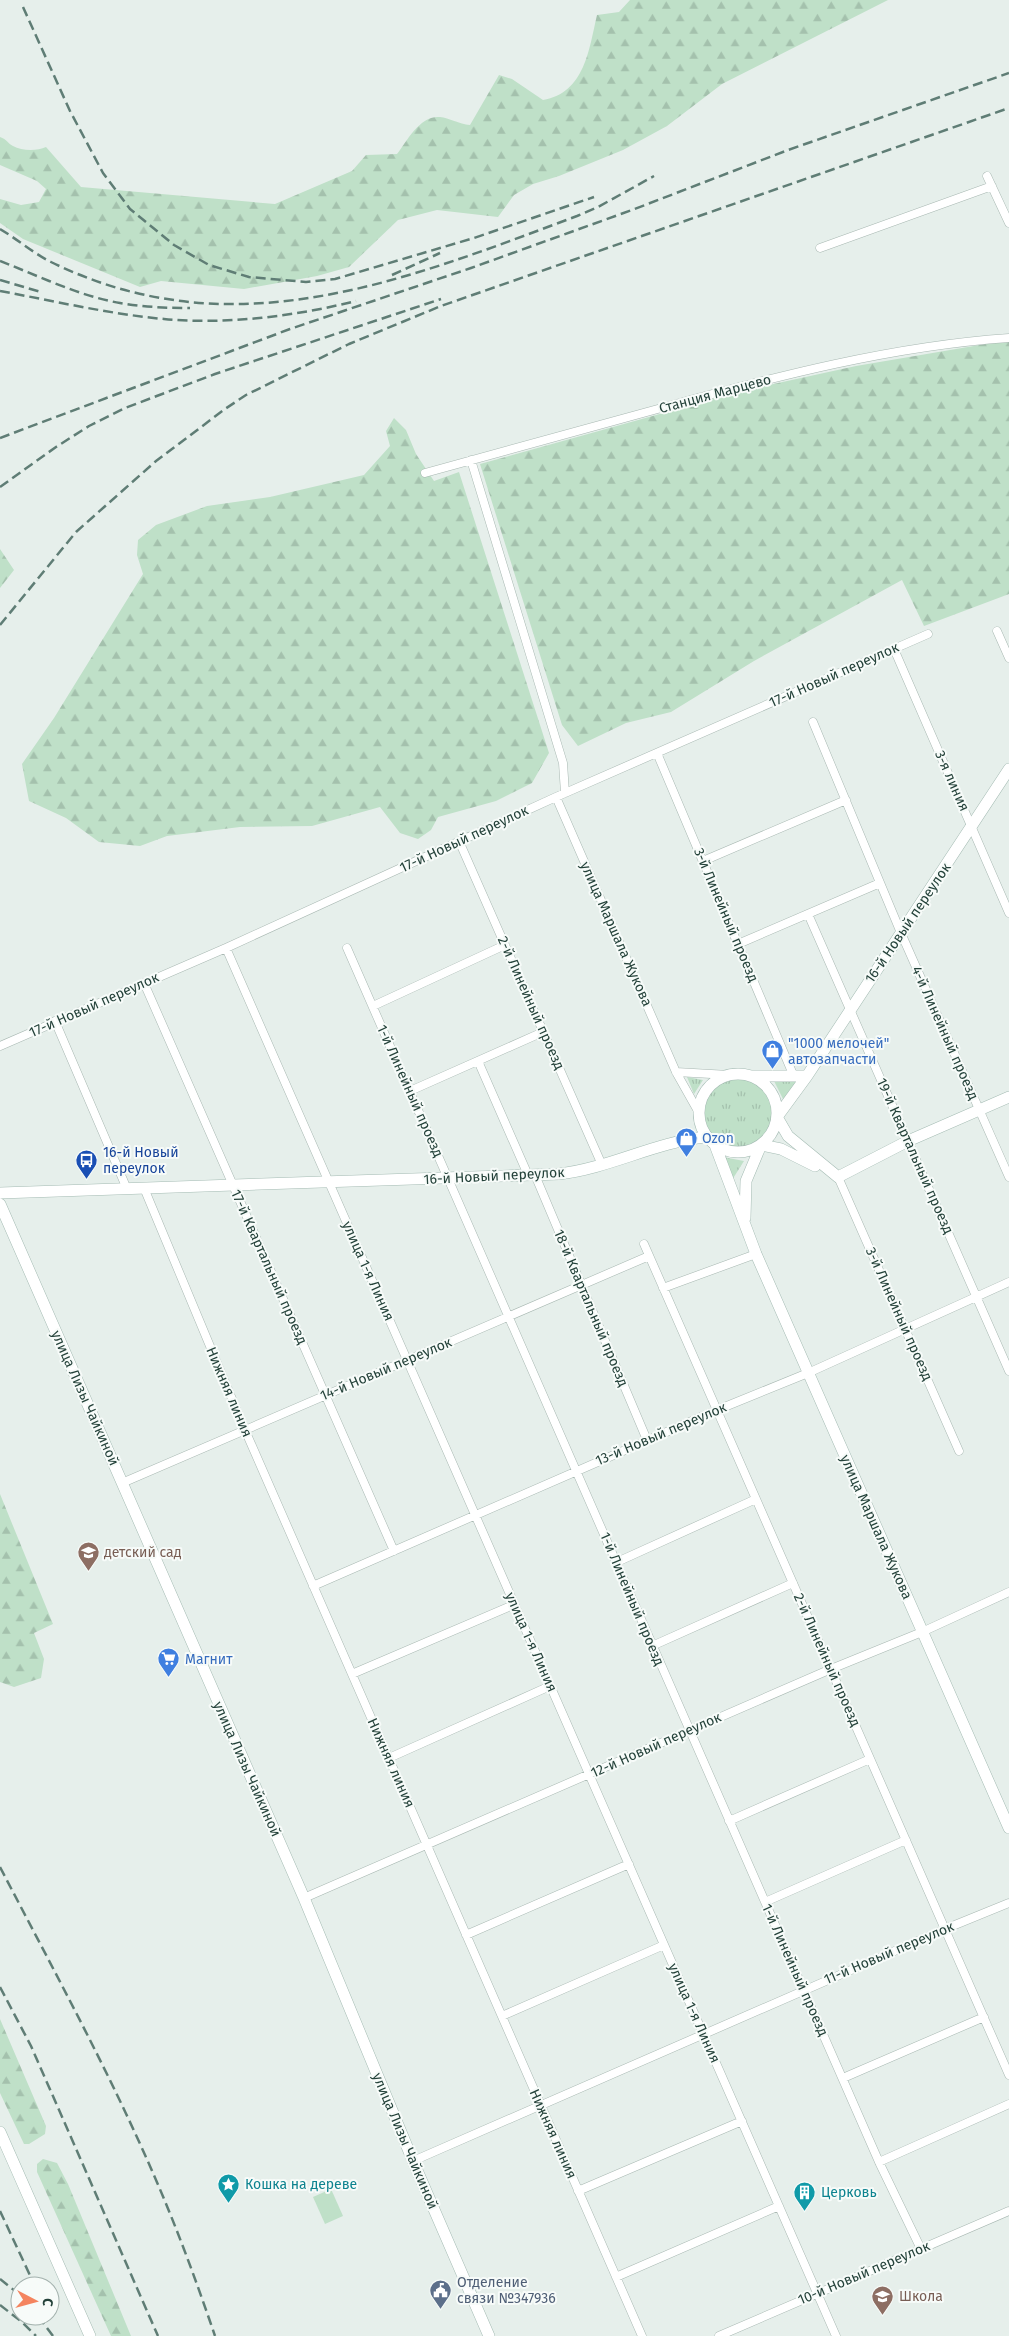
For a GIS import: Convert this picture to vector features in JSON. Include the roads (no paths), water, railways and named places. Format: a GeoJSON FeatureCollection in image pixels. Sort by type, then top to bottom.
{"type":"FeatureCollection","features":[{"type":"Feature","properties":{"kind":"main road","name":"16-й Новый переулок"},"geometry":{"type":"LineString","coordinates":[[777,1117],[1009,770]]}},
{"type":"Feature","properties":{"kind":"main road"},"geometry":{"type":"LineString","coordinates":[[750,1076],[762,1082],[770,1091],[776,1104],[777,1117],[774,1130],[761,1145],[749,1151],[726,1151],[716,1146],[706,1137],[701,1126],[698,1113],[700,1100],[709,1086],[728,1075],[806,1076]]}},
{"type":"Feature","properties":{"kind":"main road"},"geometry":{"type":"LineString","coordinates":[[838,1177],[908,1142],[1009,1098]]}},
{"type":"Feature","properties":{"kind":"main road"},"geometry":{"type":"LineString","coordinates":[[682,1139],[698,1113]]}},
{"type":"Feature","properties":{"kind":"main road"},"geometry":{"type":"LineString","coordinates":[[777,1117],[788,1136],[838,1177]]}},
{"type":"Feature","properties":{"kind":"main road","name":"16-й Новый переулок"},"geometry":{"type":"LineString","coordinates":[[0,1193],[449,1179],[583,1171],[682,1139],[706,1137]]}},
{"type":"Feature","properties":{"kind":"main road"},"geometry":{"type":"LineString","coordinates":[[761,1145],[781,1149],[838,1177]]}},
{"type":"Feature","properties":{"kind":"main road","name":"улица Маршала Жукова"},"geometry":{"type":"LineString","coordinates":[[744,1225],[746,1181],[761,1145]]}},
{"type":"Feature","properties":{"kind":"main road","name":"улица Маршала Жукова"},"geometry":{"type":"LineString","coordinates":[[716,1146],[756,1254],[1009,1828]]}},
{"type":"Feature","properties":{"kind":"main road","name":"улица Лизы Чайкиной"},"geometry":{"type":"LineString","coordinates":[[0,1204],[304,1898],[413,2161],[489,2336]]}},
{"type":"Feature","properties":{"kind":"main road"},"geometry":{"type":"LineString","coordinates":[[0,2132],[90,2336]]}},
{"type":"Feature","properties":{"kind":"street"},"geometry":{"type":"LineString","coordinates":[[987,176],[1009,223]]}},
{"type":"Feature","properties":{"kind":"street"},"geometry":{"type":"LineString","coordinates":[[820,248],[992,186]]}},
{"type":"Feature","properties":{"kind":"street"},"geometry":{"type":"LineString","coordinates":[[999,200],[1009,197]]}},
{"type":"Feature","properties":{"kind":"street","name":"Станция Марцево"},"geometry":{"type":"LineString","coordinates":[[425,473],[756,382],[874,357],[966,341],[1009,338]]}},
{"type":"Feature","properties":{"kind":"street"},"geometry":{"type":"LineString","coordinates":[[471,460],[563,763],[565,793]]}},
{"type":"Feature","properties":{"kind":"street"},"geometry":{"type":"LineString","coordinates":[[997,631],[1009,658]]}},
{"type":"Feature","properties":{"kind":"street","name":"17-й Новый переулок"},"geometry":{"type":"LineString","coordinates":[[0,1046],[226,948],[556,796],[928,634]]}},
{"type":"Feature","properties":{"kind":"street","name":"3-я линия"},"geometry":{"type":"LineString","coordinates":[[894,649],[1009,912]]}},
{"type":"Feature","properties":{"kind":"street","name":"4-й Линейный проезд"},"geometry":{"type":"LineString","coordinates":[[813,722],[901,933],[1009,1177]]}},
{"type":"Feature","properties":{"kind":"street","name":"3-й Линейный проезд"},"geometry":{"type":"LineString","coordinates":[[657,752],[792,1072],[788,1076]]}},
{"type":"Feature","properties":{"kind":"street","name":"улица Маршала Жукова"},"geometry":{"type":"LineString","coordinates":[[556,796],[676,1072],[698,1113]]}},
{"type":"Feature","properties":{"kind":"street"},"geometry":{"type":"LineString","coordinates":[[703,861],[846,800]]}},
{"type":"Feature","properties":{"kind":"street","name":"2-й Линейный проезд"},"geometry":{"type":"LineString","coordinates":[[459,841],[602,1165]]}},
{"type":"Feature","properties":{"kind":"street"},"geometry":{"type":"LineString","coordinates":[[738,944],[880,883]]}},
{"type":"Feature","properties":{"kind":"street","name":"19-й Квартальный проезд"},"geometry":{"type":"LineString","coordinates":[[808,914],[1009,1372]]}},
{"type":"Feature","properties":{"kind":"street"},"geometry":{"type":"LineString","coordinates":[[373,1006],[505,945]]}},
{"type":"Feature","properties":{"kind":"street","name":"улица 1-я Линия"},"geometry":{"type":"LineString","coordinates":[[226,948],[513,1605],[836,2336]]}},
{"type":"Feature","properties":{"kind":"street","name":"1-й Линейный проезд"},"geometry":{"type":"LineString","coordinates":[[347,948],[879,2162],[921,2249]]}},
{"type":"Feature","properties":{"kind":"street","name":"17-й Квартальный проезд"},"geometry":{"type":"LineString","coordinates":[[144,983],[394,1551]]}},
{"type":"Feature","properties":{"kind":"street"},"geometry":{"type":"LineString","coordinates":[[55,1021],[127,1189]]}},
{"type":"Feature","properties":{"kind":"street"},"geometry":{"type":"LineString","coordinates":[[410,1091],[543,1032]]}},
{"type":"Feature","properties":{"kind":"street","name":"18-й Квартальный проезд"},"geometry":{"type":"LineString","coordinates":[[478,1061],[581,1285],[647,1440]]}},
{"type":"Feature","properties":{"kind":"street"},"geometry":{"type":"LineString","coordinates":[[676,1072],[728,1075]]}},
{"type":"Feature","properties":{"kind":"street","name":"3-й Линейный проезд"},"geometry":{"type":"LineString","coordinates":[[838,1177],[959,1451]]}},
{"type":"Feature","properties":{"kind":"street","name":"Нижняя линия"},"geometry":{"type":"LineString","coordinates":[[144,1188],[245,1430],[642,2336]]}},
{"type":"Feature","properties":{"kind":"street","name":"2-й Линейный проезд"},"geometry":{"type":"LineString","coordinates":[[644,1244],[1009,2075]]}},
{"type":"Feature","properties":{"kind":"street"},"geometry":{"type":"LineString","coordinates":[[663,1288],[756,1254]]}},
{"type":"Feature","properties":{"kind":"street","name":"14-й Новый переулок"},"geometry":{"type":"LineString","coordinates":[[122,1483],[649,1256]]}},
{"type":"Feature","properties":{"kind":"street","name":"13-й Новый переулок"},"geometry":{"type":"LineString","coordinates":[[313,1586],[647,1440],[808,1373],[1009,1282]]}},
{"type":"Feature","properties":{"kind":"street"},"geometry":{"type":"LineString","coordinates":[[617,1562],[756,1499]]}},
{"type":"Feature","properties":{"kind":"street"},"geometry":{"type":"LineString","coordinates":[[652,1646],[793,1583]]}},
{"type":"Feature","properties":{"kind":"street","name":"12-й Новый переулок"},"geometry":{"type":"LineString","coordinates":[[304,1898],[831,1669],[922,1632],[1009,1592]]}},
{"type":"Feature","properties":{"kind":"street"},"geometry":{"type":"LineString","coordinates":[[352,1674],[513,1605]]}},
{"type":"Feature","properties":{"kind":"street"},"geometry":{"type":"LineString","coordinates":[[389,1758],[550,1686]]}},
{"type":"Feature","properties":{"kind":"street"},"geometry":{"type":"LineString","coordinates":[[729,1820],[870,1759]]}},
{"type":"Feature","properties":{"kind":"street"},"geometry":{"type":"LineString","coordinates":[[765,1902],[906,1840]]}},
{"type":"Feature","properties":{"kind":"street"},"geometry":{"type":"LineString","coordinates":[[466,1935],[629,1864]]}},
{"type":"Feature","properties":{"kind":"street","name":"11-й Новый переулок"},"geometry":{"type":"LineString","coordinates":[[413,2161],[804,1990],[1009,1903]]}},
{"type":"Feature","properties":{"kind":"street"},"geometry":{"type":"LineString","coordinates":[[502,2016],[664,1945]]}},
{"type":"Feature","properties":{"kind":"street"},"geometry":{"type":"LineString","coordinates":[[843,2078],[984,2017]]}},
{"type":"Feature","properties":{"kind":"street"},"geometry":{"type":"LineString","coordinates":[[879,2162],[1009,2104]]}},
{"type":"Feature","properties":{"kind":"street"},"geometry":{"type":"LineString","coordinates":[[578,2191],[742,2121]]}},
{"type":"Feature","properties":{"kind":"street"},"geometry":{"type":"LineString","coordinates":[[616,2277],[779,2206]]}},
{"type":"Feature","properties":{"kind":"street","name":"10-й Новый переулок"},"geometry":{"type":"LineString","coordinates":[[719,2336],[1009,2211]]}},
{"type":"Feature","properties":{"kind":"railway"},"geometry":{"type":"LineString","coordinates":[[23,7],[70,111],[103,173],[130,209],[174,245],[209,265],[249,277],[306,282],[335,279],[474,238],[594,197]]}},
{"type":"Feature","properties":{"kind":"railway"},"geometry":{"type":"LineString","coordinates":[[0,438],[290,329],[471,268],[632,210],[788,150],[1009,73]]}},
{"type":"Feature","properties":{"kind":"railway"},"geometry":{"type":"LineString","coordinates":[[0,625],[76,532],[156,461],[246,395],[349,344],[441,306],[1009,108]]}},
{"type":"Feature","properties":{"kind":"railway"},"geometry":{"type":"LineString","coordinates":[[0,229],[51,262],[118,288],[185,302],[251,304],[317,297],[382,283],[447,263],[577,216],[598,207],[654,176]]}},
{"type":"Feature","properties":{"kind":"railway"},"geometry":{"type":"LineString","coordinates":[[392,275],[440,253]]}},
{"type":"Feature","properties":{"kind":"railway"},"geometry":{"type":"LineString","coordinates":[[0,261],[74,291],[105,300],[146,306],[190,308]]}},
{"type":"Feature","properties":{"kind":"railway"},"geometry":{"type":"LineString","coordinates":[[0,280],[41,292]]}},
{"type":"Feature","properties":{"kind":"railway"},"geometry":{"type":"LineString","coordinates":[[0,291],[123,314],[188,321],[261,318],[309,311],[356,301]]}},
{"type":"Feature","properties":{"kind":"railway"},"geometry":{"type":"LineString","coordinates":[[0,487],[89,426],[125,408],[215,374],[441,299]]}},
{"type":"Feature","properties":{"kind":"railway"},"geometry":{"type":"LineString","coordinates":[[0,1867],[81,2022],[138,2140],[180,2238],[215,2336]]}},
{"type":"Feature","properties":{"kind":"railway"},"geometry":{"type":"LineString","coordinates":[[0,1987],[31,2046],[158,2336]]}},
{"type":"Feature","properties":{"kind":"railway"},"geometry":{"type":"LineString","coordinates":[[0,2211],[30,2276]]}},
{"type":"Feature","properties":{"kind":"railway"},"geometry":{"type":"LineString","coordinates":[[0,2279],[10,2287]]}},
{"type":"Feature","properties":{"kind":"railway"},"geometry":{"type":"LineString","coordinates":[[0,2305],[36,2336]]}},
{"type":"Feature","properties":{"kind":"railway"},"geometry":{"type":"LineString","coordinates":[[46,2326],[53,2336]]}},
{"type":"Feature","properties":{"kind":"place","name":"\"1000 мелочей\" автозапчасти"},"geometry":{"type":"Point","coordinates":[772,1070]}},
{"type":"Feature","properties":{"kind":"place","name":"Ozon"},"geometry":{"type":"Point","coordinates":[686,1157]}},
{"type":"Feature","properties":{"kind":"place","name":"16-й Новый переулок"},"geometry":{"type":"Point","coordinates":[87,1179]}},
{"type":"Feature","properties":{"kind":"place","name":"детский сад"},"geometry":{"type":"Point","coordinates":[88,1571]}},
{"type":"Feature","properties":{"kind":"place","name":"Магнит"},"geometry":{"type":"Point","coordinates":[169,1678]}},
{"type":"Feature","properties":{"kind":"place","name":"Кошка на дереве"},"geometry":{"type":"Point","coordinates":[229,2203]}},
{"type":"Feature","properties":{"kind":"place","name":"Церковь"},"geometry":{"type":"Point","coordinates":[805,2211]}},
{"type":"Feature","properties":{"kind":"place","name":"Отделение связи №347936"},"geometry":{"type":"Point","coordinates":[441,2309]}},
{"type":"Feature","properties":{"kind":"place","name":"Школа"},"geometry":{"type":"Point","coordinates":[883,2315]}}]}
